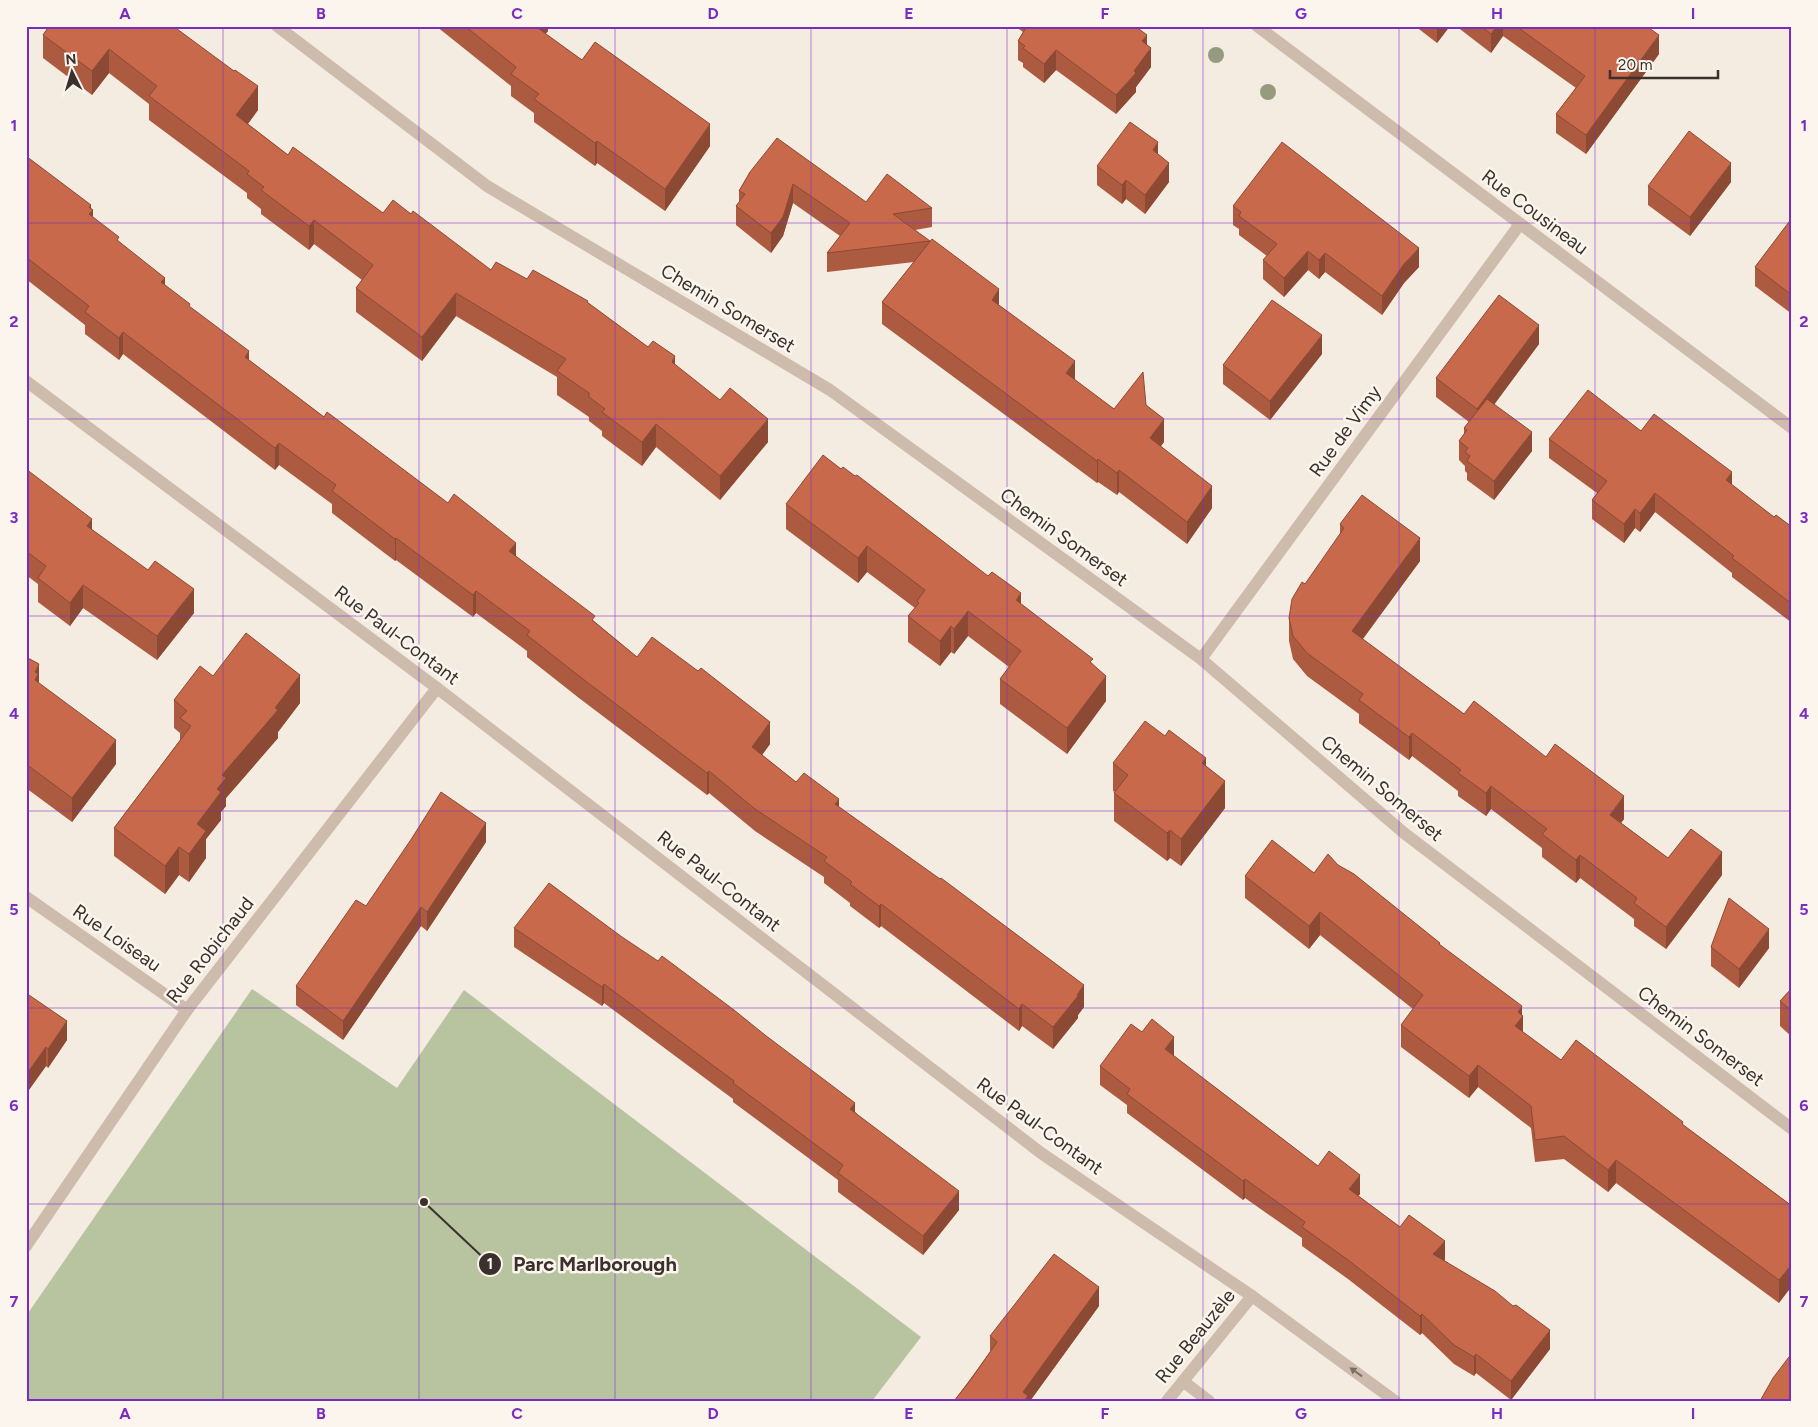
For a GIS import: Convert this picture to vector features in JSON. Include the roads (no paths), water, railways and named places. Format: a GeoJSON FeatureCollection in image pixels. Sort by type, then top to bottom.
{"type":"FeatureCollection","features":[{"type":"Feature","properties":{"kind":"street","name":"Chemin Somerset"},"geometry":{"type":"LineString","coordinates":[[277,26],[487,186],[830,390],[1201,659],[1404,833],[1792,1129]]}},
{"type":"Feature","properties":{"kind":"street","name":"Rue Cousineau"},"geometry":{"type":"LineString","coordinates":[[1257,26],[1792,428]]}},
{"type":"Feature","properties":{"kind":"street","name":"Rue de Vimy"},"geometry":{"type":"LineString","coordinates":[[1201,659],[1520,224]]}},
{"type":"Feature","properties":{"kind":"street","name":"Rue Paul-Contant"},"geometry":{"type":"LineString","coordinates":[[26,381],[437,688],[1041,1153],[1252,1296],[1395,1401]]}},
{"type":"Feature","properties":{"kind":"street","name":"Rue Robichaud"},"geometry":{"type":"LineString","coordinates":[[26,1246],[187,1010],[437,688]]}},
{"type":"Feature","properties":{"kind":"street","name":"Rue Loiseau"},"geometry":{"type":"LineString","coordinates":[[26,897],[187,1010]]}},
{"type":"Feature","properties":{"kind":"street","name":"Rue Beauzèle"},"geometry":{"type":"LineString","coordinates":[[1167,1401],[1252,1296]]}},
{"type":"Feature","properties":{"kind":"street"},"geometry":{"type":"LineString","coordinates":[[1184,1382],[1209,1401]]}},
{"type":"Feature","properties":{"kind":"place","name":"Parc Marlborough"},"geometry":{"type":"Point","coordinates":[424,1202]}}]}
